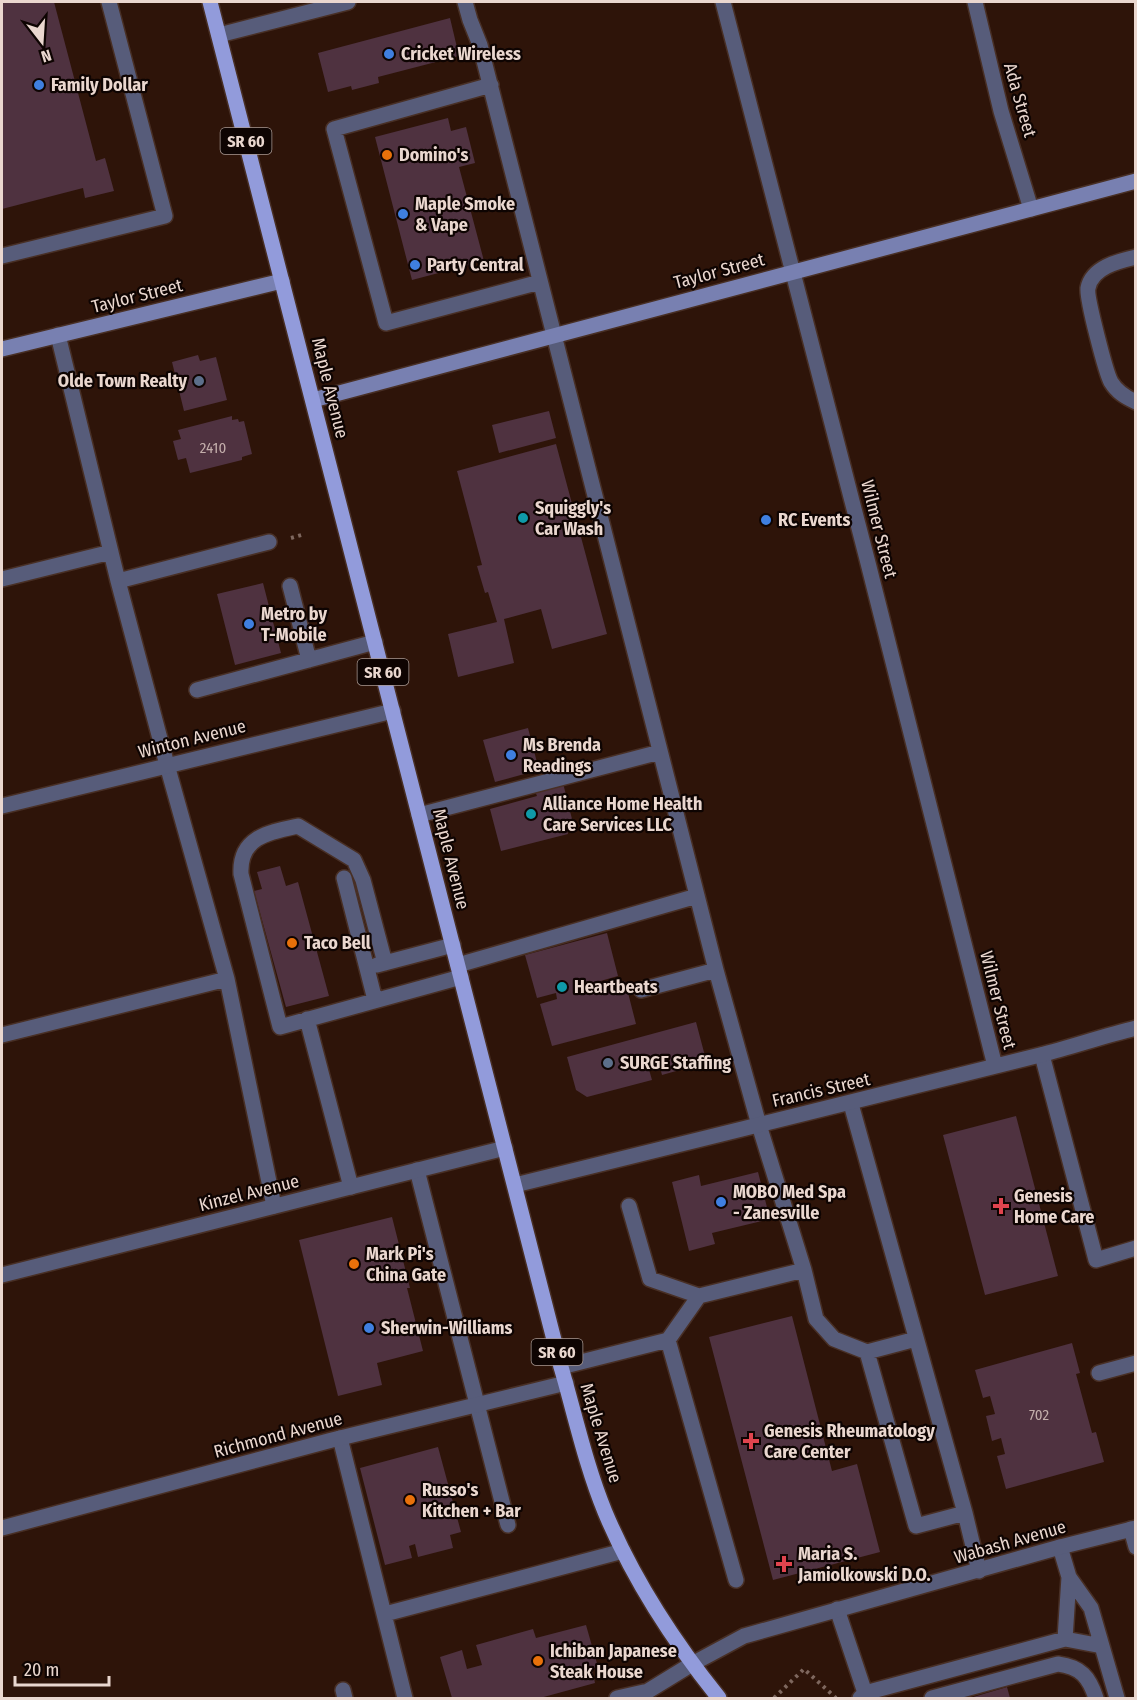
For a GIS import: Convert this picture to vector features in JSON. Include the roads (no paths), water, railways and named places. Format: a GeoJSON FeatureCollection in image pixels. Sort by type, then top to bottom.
{"type":"FeatureCollection","features":[{"type":"Feature","properties":{"kind":"main road","name":"Maple Avenue"},"geometry":{"type":"LineString","coordinates":[[210,2],[561,1367],[605,1511],[623,1551],[645,1592],[692,1664],[719,1698]]}},
{"type":"Feature","properties":{"kind":"street"},"geometry":{"type":"LineString","coordinates":[[2,256],[165,216],[109,2]]}},
{"type":"Feature","properties":{"kind":"street"},"geometry":{"type":"LineString","coordinates":[[219,35],[348,2]]}},
{"type":"Feature","properties":{"kind":"street"},"geometry":{"type":"LineString","coordinates":[[465,2],[491,85],[716,970],[759,1125],[804,1270],[816,1319],[834,1339],[867,1352],[916,1339]]}},
{"type":"Feature","properties":{"kind":"street","name":"Wilmer Street"},"geometry":{"type":"LineString","coordinates":[[723,2],[995,1066]]}},
{"type":"Feature","properties":{"kind":"street","name":"Ada Street"},"geometry":{"type":"LineString","coordinates":[[975,2],[1001,111],[1031,209]]}},
{"type":"Feature","properties":{"kind":"street"},"geometry":{"type":"LineString","coordinates":[[491,85],[334,129],[386,323],[540,282]]}},
{"type":"Feature","properties":{"kind":"street","name":"Taylor Street"},"geometry":{"type":"LineString","coordinates":[[313,400],[1136,182]]}},
{"type":"Feature","properties":{"kind":"street"},"geometry":{"type":"LineString","coordinates":[[1136,257],[1107,266],[1095,275],[1088,288],[1090,307],[1110,381],[1122,396],[1136,402]]}},
{"type":"Feature","properties":{"kind":"street","name":"Taylor Street"},"geometry":{"type":"LineString","coordinates":[[2,349],[282,281]]}},
{"type":"Feature","properties":{"kind":"street"},"geometry":{"type":"LineString","coordinates":[[58,335],[118,581],[227,979],[274,1206]]}},
{"type":"Feature","properties":{"kind":"street"},"geometry":{"type":"LineString","coordinates":[[118,581],[269,542]]}},
{"type":"Feature","properties":{"kind":"street"},"geometry":{"type":"LineString","coordinates":[[2,579],[111,552]]}},
{"type":"Feature","properties":{"kind":"street"},"geometry":{"type":"LineString","coordinates":[[290,586],[309,660]]}},
{"type":"Feature","properties":{"kind":"street"},"geometry":{"type":"LineString","coordinates":[[197,690],[375,642]]}},
{"type":"Feature","properties":{"kind":"street","name":"Winton Avenue"},"geometry":{"type":"LineString","coordinates":[[2,806],[393,711]]}},
{"type":"Feature","properties":{"kind":"street"},"geometry":{"type":"LineString","coordinates":[[419,815],[660,752]]}},
{"type":"Feature","properties":{"kind":"street"},"geometry":{"type":"LineString","coordinates":[[385,963],[363,880],[354,860],[298,826],[271,831],[252,842],[240,860],[241,874],[280,1027],[375,1000],[697,896]]}},
{"type":"Feature","properties":{"kind":"street"},"geometry":{"type":"LineString","coordinates":[[344,878],[375,1000]]}},
{"type":"Feature","properties":{"kind":"street"},"geometry":{"type":"LineString","coordinates":[[366,967],[453,945]]}},
{"type":"Feature","properties":{"kind":"street"},"geometry":{"type":"LineString","coordinates":[[641,990],[716,970]]}},
{"type":"Feature","properties":{"kind":"street"},"geometry":{"type":"LineString","coordinates":[[2,1035],[227,979]]}},
{"type":"Feature","properties":{"kind":"street"},"geometry":{"type":"LineString","coordinates":[[307,1019],[351,1187]]}},
{"type":"Feature","properties":{"kind":"street","name":"Francis Street"},"geometry":{"type":"LineString","coordinates":[[515,1185],[850,1104],[1042,1055],[1136,1028]]}},
{"type":"Feature","properties":{"kind":"street"},"geometry":{"type":"LineString","coordinates":[[1042,1055],[1096,1260],[1136,1248]]}},
{"type":"Feature","properties":{"kind":"street"},"geometry":{"type":"LineString","coordinates":[[850,1104],[965,1513],[979,1571]]}},
{"type":"Feature","properties":{"kind":"street","name":"Kinzel Avenue"},"geometry":{"type":"LineString","coordinates":[[2,1275],[505,1148]]}},
{"type":"Feature","properties":{"kind":"street"},"geometry":{"type":"LineString","coordinates":[[417,1170],[508,1525]]}},
{"type":"Feature","properties":{"kind":"street"},"geometry":{"type":"LineString","coordinates":[[629,1206],[650,1279],[699,1296],[804,1270]]}},
{"type":"Feature","properties":{"kind":"street"},"geometry":{"type":"LineString","coordinates":[[561,1367],[668,1340],[699,1296]]}},
{"type":"Feature","properties":{"kind":"street"},"geometry":{"type":"LineString","coordinates":[[668,1340],[736,1580]]}},
{"type":"Feature","properties":{"kind":"street"},"geometry":{"type":"LineString","coordinates":[[867,1352],[916,1526],[965,1513]]}},
{"type":"Feature","properties":{"kind":"street"},"geometry":{"type":"LineString","coordinates":[[1099,1373],[1136,1363]]}},
{"type":"Feature","properties":{"kind":"street","name":"Richmond Avenue"},"geometry":{"type":"LineString","coordinates":[[2,1528],[340,1438],[566,1383]]}},
{"type":"Feature","properties":{"kind":"street"},"geometry":{"type":"LineString","coordinates":[[340,1438],[405,1698]]}},
{"type":"Feature","properties":{"kind":"street"},"geometry":{"type":"LineString","coordinates":[[1133,1529],[1136,1547]]}},
{"type":"Feature","properties":{"kind":"street","name":"Wabash Avenue"},"geometry":{"type":"LineString","coordinates":[[617,1698],[648,1691],[744,1636],[1060,1547],[1133,1529]]}},
{"type":"Feature","properties":{"kind":"street"},"geometry":{"type":"LineString","coordinates":[[1060,1547],[1069,1577],[1090,1608],[1117,1698]]}},
{"type":"Feature","properties":{"kind":"street"},"geometry":{"type":"LineString","coordinates":[[385,1614],[623,1551]]}},
{"type":"Feature","properties":{"kind":"street"},"geometry":{"type":"LineString","coordinates":[[1065,1639],[1069,1577]]}},
{"type":"Feature","properties":{"kind":"street"},"geometry":{"type":"LineString","coordinates":[[837,1609],[863,1696]]}},
{"type":"Feature","properties":{"kind":"street"},"geometry":{"type":"LineString","coordinates":[[863,1696],[1065,1639],[1102,1646]]}},
{"type":"Feature","properties":{"kind":"street"},"geometry":{"type":"LineString","coordinates":[[932,1698],[1058,1664],[1072,1666],[1083,1674],[1096,1698]]}},
{"type":"Feature","properties":{"kind":"street"},"geometry":{"type":"LineString","coordinates":[[863,1696],[880,1698]]}},
{"type":"Feature","properties":{"kind":"place","name":"Cricket Wireless"},"geometry":{"type":"Point","coordinates":[389,54]}},
{"type":"Feature","properties":{"kind":"place","name":"Family Dollar"},"geometry":{"type":"Point","coordinates":[39,85]}},
{"type":"Feature","properties":{"kind":"place","name":"Domino's"},"geometry":{"type":"Point","coordinates":[387,155]}},
{"type":"Feature","properties":{"kind":"place","name":"Maple Smoke & Vape"},"geometry":{"type":"Point","coordinates":[403,214]}},
{"type":"Feature","properties":{"kind":"place","name":"Party Central"},"geometry":{"type":"Point","coordinates":[415,265]}},
{"type":"Feature","properties":{"kind":"place","name":"Olde Town Realty"},"geometry":{"type":"Point","coordinates":[199,381]}},
{"type":"Feature","properties":{"kind":"place","name":"Squiggly's Car Wash"},"geometry":{"type":"Point","coordinates":[523,518]}},
{"type":"Feature","properties":{"kind":"place","name":"RC Events"},"geometry":{"type":"Point","coordinates":[766,520]}},
{"type":"Feature","properties":{"kind":"place","name":"Metro by T-Mobile"},"geometry":{"type":"Point","coordinates":[249,624]}},
{"type":"Feature","properties":{"kind":"place","name":"Ms Brenda Readings"},"geometry":{"type":"Point","coordinates":[511,755]}},
{"type":"Feature","properties":{"kind":"place","name":"Alliance Home Health Care Services LLC"},"geometry":{"type":"Point","coordinates":[531,814]}},
{"type":"Feature","properties":{"kind":"place","name":"Taco Bell"},"geometry":{"type":"Point","coordinates":[292,943]}},
{"type":"Feature","properties":{"kind":"place","name":"Heartbeats"},"geometry":{"type":"Point","coordinates":[562,987]}},
{"type":"Feature","properties":{"kind":"place","name":"SURGE Staffing"},"geometry":{"type":"Point","coordinates":[608,1063]}},
{"type":"Feature","properties":{"kind":"place","name":"MOBO Med Spa - Zanesville"},"geometry":{"type":"Point","coordinates":[721,1202]}},
{"type":"Feature","properties":{"kind":"place","name":"Genesis Home Care"},"geometry":{"type":"Point","coordinates":[1001,1206]}},
{"type":"Feature","properties":{"kind":"place","name":"Mark Pi's China Gate"},"geometry":{"type":"Point","coordinates":[354,1264]}},
{"type":"Feature","properties":{"kind":"place","name":"Sherwin-Williams"},"geometry":{"type":"Point","coordinates":[369,1328]}},
{"type":"Feature","properties":{"kind":"place","name":"Genesis Rheumatology Care Center"},"geometry":{"type":"Point","coordinates":[751,1441]}},
{"type":"Feature","properties":{"kind":"place","name":"Russo's Kitchen + Bar"},"geometry":{"type":"Point","coordinates":[410,1500]}},
{"type":"Feature","properties":{"kind":"place","name":"Maria S. Jamiolkowski D.O."},"geometry":{"type":"Point","coordinates":[784,1564]}},
{"type":"Feature","properties":{"kind":"place","name":"Ichiban Japanese Steak House"},"geometry":{"type":"Point","coordinates":[538,1661]}}]}
